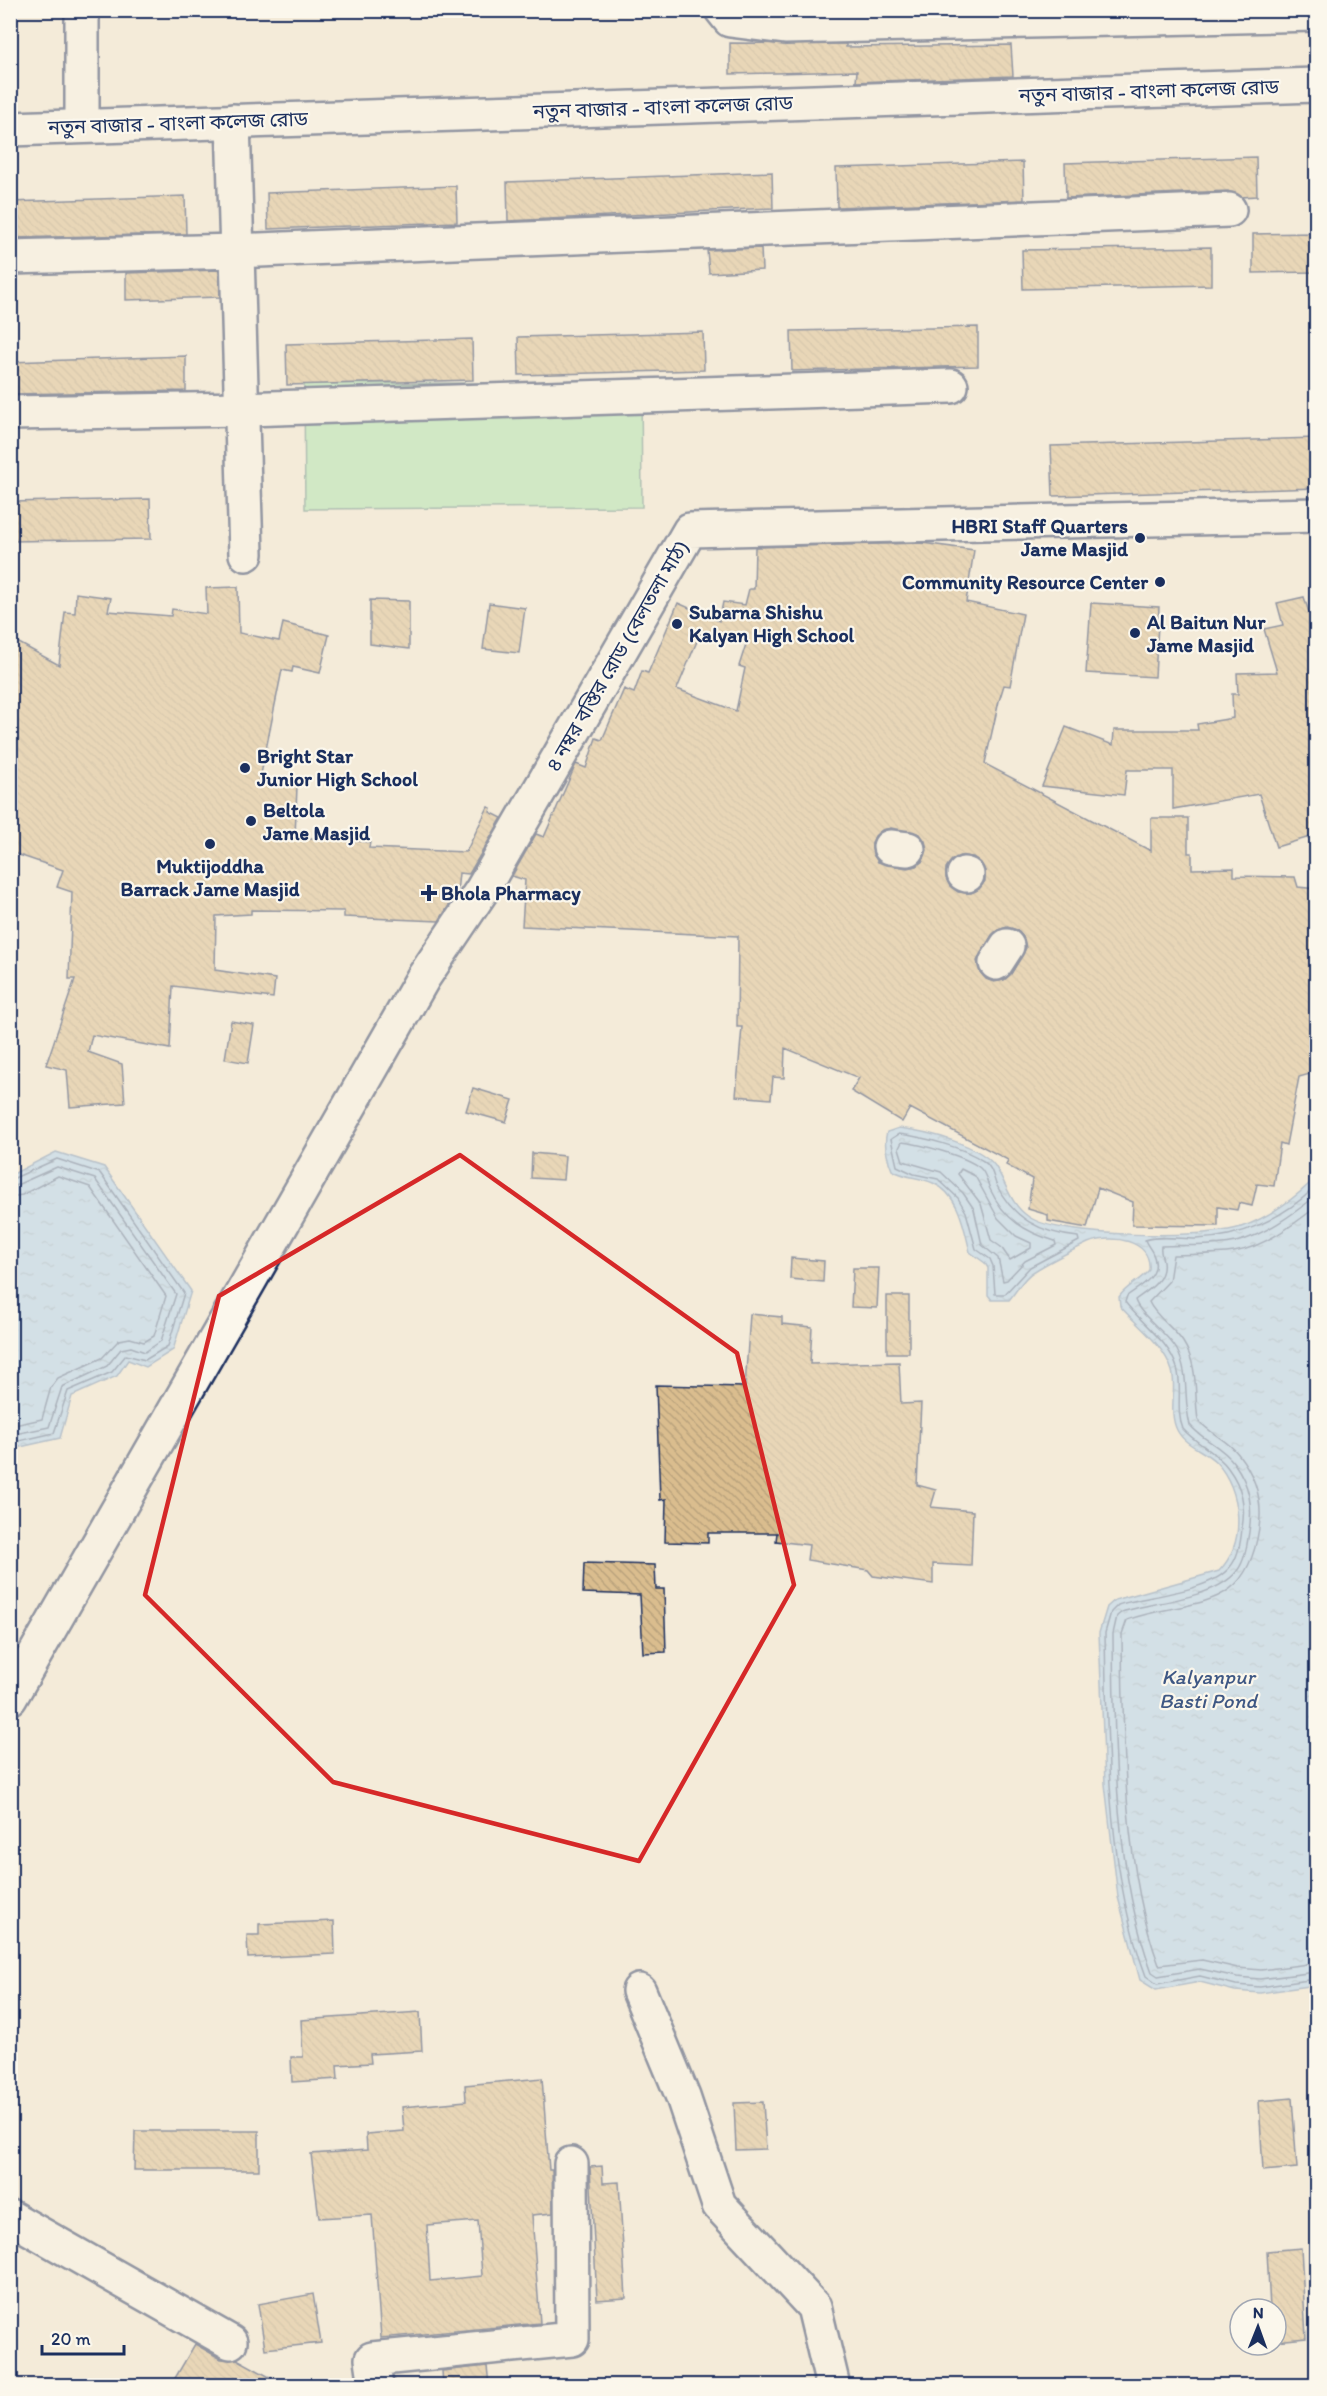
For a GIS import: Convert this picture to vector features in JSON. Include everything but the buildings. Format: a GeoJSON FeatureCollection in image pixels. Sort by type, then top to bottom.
{"type":"FeatureCollection","features":[{"type":"Feature","properties":{"kind":"street"},"geometry":{"type":"LineString","coordinates":[[82,10],[82,126]]}},
{"type":"Feature","properties":{"kind":"street"},"geometry":{"type":"LineString","coordinates":[[722,10],[730,20],[784,27],[1317,14]]}},
{"type":"Feature","properties":{"kind":"street","name":"নতুন বাজার - বাংলা কলেজ রোড"},"geometry":{"type":"LineString","coordinates":[[10,129],[1317,85]]}},
{"type":"Feature","properties":{"kind":"street"},"geometry":{"type":"LineString","coordinates":[[233,121],[235,251],[243,409],[246,554]]}},
{"type":"Feature","properties":{"kind":"street"},"geometry":{"type":"LineString","coordinates":[[10,257],[235,251],[1229,210]]}},
{"type":"Feature","properties":{"kind":"street"},"geometry":{"type":"LineString","coordinates":[[10,413],[243,409],[951,386]]}},
{"type":"Feature","properties":{"kind":"street","name":"৪ নম্বর বস্তির রোড (বেলতলা মাঠ)"},"geometry":{"type":"LineString","coordinates":[[10,1698],[423,978],[482,890],[690,530],[1317,515]]}},
{"type":"Feature","properties":{"kind":"street"},"geometry":{"type":"LineString","coordinates":[[639,1991],[682,2097],[719,2205],[814,2307],[833,2385]]}},
{"type":"Feature","properties":{"kind":"street"},"geometry":{"type":"LineString","coordinates":[[376,2385],[372,2359],[572,2339],[571,2164]]}},
{"type":"Feature","properties":{"kind":"street"},"geometry":{"type":"LineString","coordinates":[[10,2217],[230,2342]]}},
{"type":"Feature","properties":{"kind":"highlighted area"},"geometry":{"type":"Polygon","coordinates":[[[460,1155],[737,1353],[794,1585],[639,1861],[333,1782],[145,1595],[219,1296],[460,1155]]]}},
{"type":"Feature","properties":{"kind":"green space"},"geometry":{"type":"Polygon","coordinates":[[[641,382],[642,507],[305,509],[304,384],[641,382]]]}},
{"type":"Feature","properties":{"kind":"water","name":"Kalyanpur Basti Pond"},"geometry":{"type":"Polygon","coordinates":[[[899,1128],[938,1136],[980,1153],[997,1169],[1018,1207],[1029,1217],[1045,1224],[1100,1233],[1166,1235],[1223,1231],[1241,1227],[1272,1212],[1316,1177],[1316,1985],[1260,1993],[1235,1991],[1200,1982],[1156,1990],[1140,1980],[1118,1897],[1105,1784],[1099,1633],[1107,1607],[1115,1600],[1219,1571],[1234,1546],[1238,1516],[1236,1501],[1225,1474],[1216,1462],[1185,1440],[1177,1430],[1173,1416],[1172,1371],[1163,1352],[1120,1306],[1119,1297],[1122,1293],[1149,1270],[1144,1251],[1137,1245],[1118,1239],[1097,1240],[1033,1272],[1009,1300],[992,1300],[988,1295],[988,1268],[970,1252],[959,1212],[949,1195],[933,1183],[892,1170],[885,1142],[887,1132],[899,1128]]]}},
{"type":"Feature","properties":{"kind":"water"},"geometry":{"type":"Polygon","coordinates":[[[56,1152],[104,1167],[191,1291],[173,1350],[146,1367],[128,1360],[117,1376],[72,1396],[60,1438],[11,1449],[11,1175],[56,1152]]]}},
{"type":"Feature","properties":{"kind":"place","name":"HBRI Staff Quarters Jame Masjid"},"geometry":{"type":"Point","coordinates":[1140,538]}},
{"type":"Feature","properties":{"kind":"place","name":"Community Resource Center"},"geometry":{"type":"Point","coordinates":[1160,582]}},
{"type":"Feature","properties":{"kind":"place","name":"Subarna Shishu Kalyan High School"},"geometry":{"type":"Point","coordinates":[677,624]}},
{"type":"Feature","properties":{"kind":"place","name":"Al Baitun Nur Jame Masjid"},"geometry":{"type":"Point","coordinates":[1135,633]}},
{"type":"Feature","properties":{"kind":"place","name":"Bright Star Junior High School"},"geometry":{"type":"Point","coordinates":[245,768]}},
{"type":"Feature","properties":{"kind":"place","name":"Beltola Jame Masjid"},"geometry":{"type":"Point","coordinates":[251,821]}},
{"type":"Feature","properties":{"kind":"place","name":"Muktijoddha Barrack Jame Masjid"},"geometry":{"type":"Point","coordinates":[210,844]}},
{"type":"Feature","properties":{"kind":"place","name":"Bhola Pharmacy"},"geometry":{"type":"Point","coordinates":[429,893]}}]}
